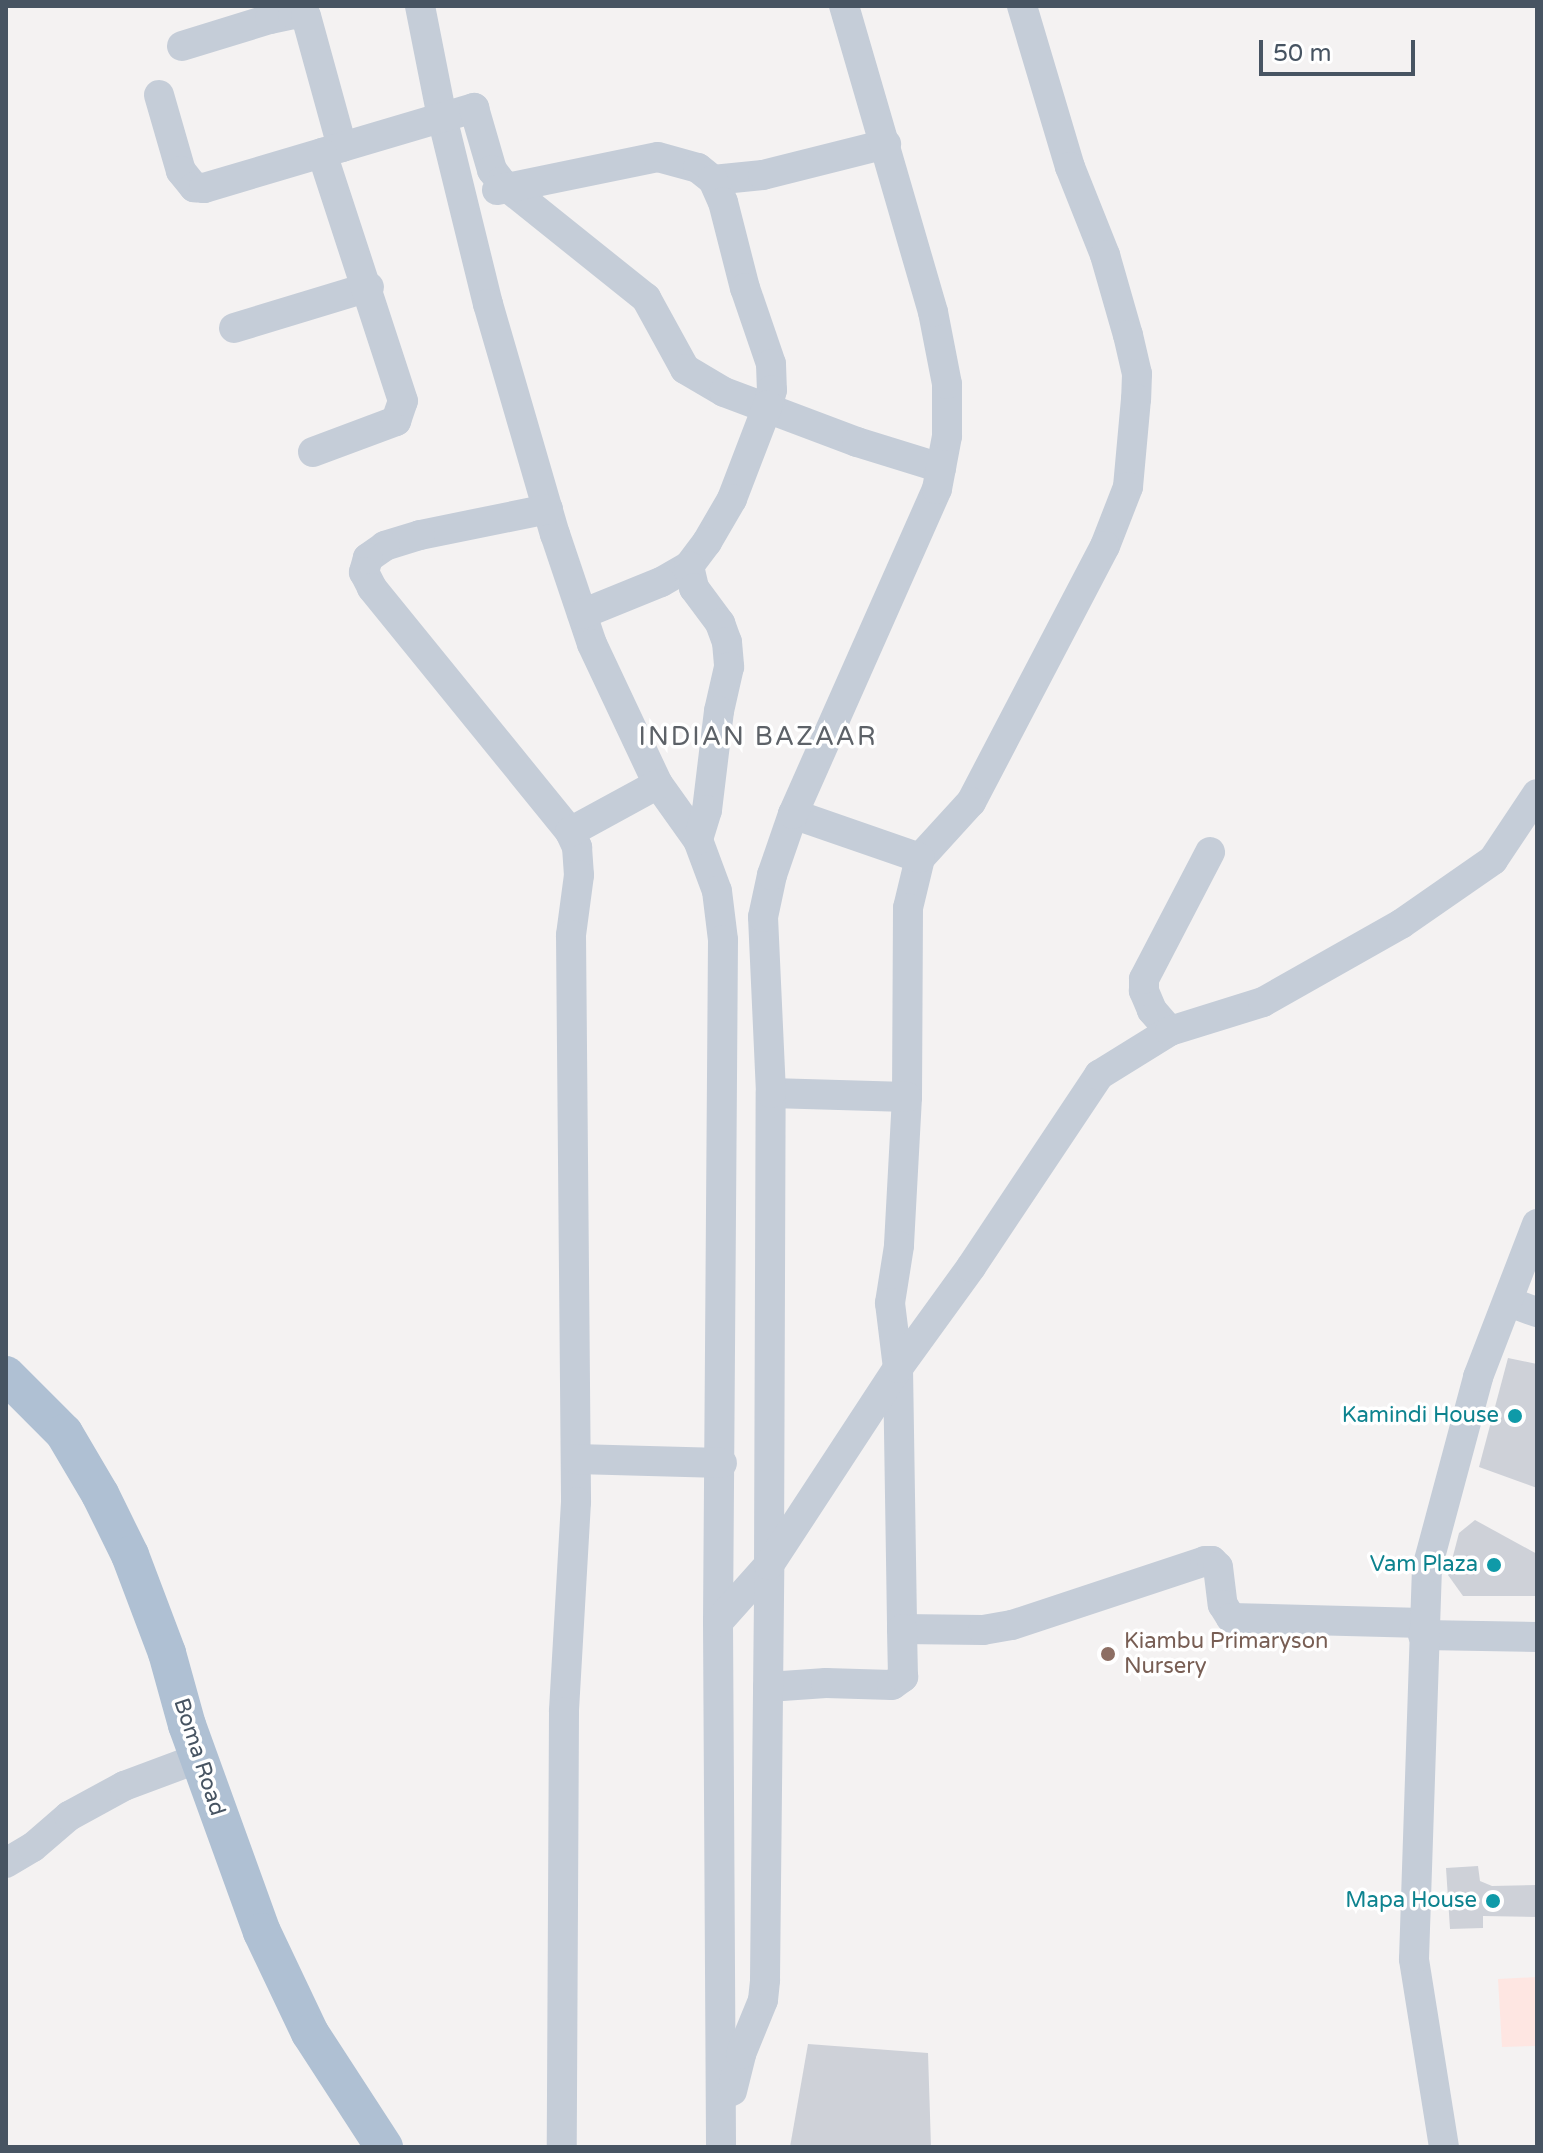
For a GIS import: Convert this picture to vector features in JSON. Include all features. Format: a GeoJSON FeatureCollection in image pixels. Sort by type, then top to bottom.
{"type":"FeatureCollection","features":[{"type":"Feature","properties":{"kind":"main road","name":"Boma Road"},"geometry":{"type":"LineString","coordinates":[[6,1375],[64,1433],[100,1494],[130,1555],[162,1639],[199,1758],[262,1932],[310,2033],[384,2147]]}},
{"type":"Feature","properties":{"kind":"street"},"geometry":{"type":"LineString","coordinates":[[420,6],[442,117],[488,304],[548,509],[592,644],[658,784],[698,840],[717,891],[720,920],[722,1463],[718,1745],[722,2138]]}},
{"type":"Feature","properties":{"kind":"street"},"geometry":{"type":"LineString","coordinates":[[722,2138],[741,2054],[763,2000],[771,1093],[763,917],[772,875],[793,814],[937,489],[947,436],[947,384],[933,312],[844,6]]}},
{"type":"Feature","properties":{"kind":"street"},"geometry":{"type":"LineString","coordinates":[[768,1687],[899,1682],[903,1671],[898,1368],[890,1303],[899,1246],[907,1097],[908,908],[920,858],[971,802],[1105,546],[1129,474],[1137,374],[1105,255],[1070,167],[1022,6]]}},
{"type":"Feature","properties":{"kind":"street"},"geometry":{"type":"LineString","coordinates":[[182,46],[270,19],[293,14],[306,16],[332,150],[369,287],[399,381],[402,412],[396,421],[380,429],[313,452]]}},
{"type":"Feature","properties":{"kind":"street"},"geometry":{"type":"LineString","coordinates":[[159,95],[181,171],[194,187],[204,188],[474,108],[492,170],[508,188],[563,228],[646,298],[685,369],[724,392],[768,405],[857,442],[941,468]]}},
{"type":"Feature","properties":{"kind":"street"},"geometry":{"type":"LineString","coordinates":[[713,180],[763,175],[886,144]]}},
{"type":"Feature","properties":{"kind":"street"},"geometry":{"type":"LineString","coordinates":[[461,196],[658,157],[698,168],[713,180],[771,364],[772,390],[768,405],[732,499],[689,566],[630,597],[582,614]]}},
{"type":"Feature","properties":{"kind":"street"},"geometry":{"type":"LineString","coordinates":[[234,328],[369,287]]}},
{"type":"Feature","properties":{"kind":"street"},"geometry":{"type":"LineString","coordinates":[[548,509],[420,535],[385,546],[368,558],[364,572],[372,588],[570,832],[577,847],[579,875],[571,935],[576,1459],[564,1712],[562,2147]]}},
{"type":"Feature","properties":{"kind":"street"},"geometry":{"type":"LineString","coordinates":[[689,566],[700,598],[720,623],[727,642],[729,667],[707,810],[698,840]]}},
{"type":"Feature","properties":{"kind":"street"},"geometry":{"type":"LineString","coordinates":[[570,832],[658,784]]}},
{"type":"Feature","properties":{"kind":"street"},"geometry":{"type":"LineString","coordinates":[[718,1622],[769,1565],[898,1368],[971,1267],[1099,1075],[1170,1031],[1263,1002],[1401,924],[1445,890],[1493,860],[1537,794]]}},
{"type":"Feature","properties":{"kind":"street"},"geometry":{"type":"LineString","coordinates":[[793,814],[920,858]]}},
{"type":"Feature","properties":{"kind":"street"},"geometry":{"type":"LineString","coordinates":[[1170,1031],[1152,1010],[1144,991],[1144,979],[1210,852]]}},
{"type":"Feature","properties":{"kind":"street"},"geometry":{"type":"LineString","coordinates":[[720,920],[763,917]]}},
{"type":"Feature","properties":{"kind":"street"},"geometry":{"type":"LineString","coordinates":[[771,1093],[907,1097]]}},
{"type":"Feature","properties":{"kind":"street"},"geometry":{"type":"LineString","coordinates":[[1444,2147],[1414,1959],[1427,1568],[1478,1377],[1523,1307],[1537,1224]]}},
{"type":"Feature","properties":{"kind":"street"},"geometry":{"type":"LineString","coordinates":[[576,1459],[722,1463]]}},
{"type":"Feature","properties":{"kind":"street"},"geometry":{"type":"LineString","coordinates":[[902,1629],[983,1630],[1012,1625],[1212,1561],[1218,1567],[1223,1605],[1231,1618],[1537,1637]]}},
{"type":"Feature","properties":{"kind":"street"},"geometry":{"type":"LineString","coordinates":[[718,1745],[767,1746]]}},
{"type":"Feature","properties":{"kind":"street"},"geometry":{"type":"LineString","coordinates":[[6,1863],[33,1847],[69,1816],[124,1786],[199,1758]]}},
{"type":"Feature","properties":{"kind":"shaded area"},"geometry":{"type":"Polygon","coordinates":[[[1537,1977],[1537,2046],[1502,2047],[1498,1979],[1537,1977]]]}},
{"type":"Feature","properties":{"kind":"building","name":"Kamindi House"},"geometry":{"type":"Polygon","coordinates":[[[1508,1358],[1537,1364],[1537,1488],[1479,1467],[1508,1358]]]}},
{"type":"Feature","properties":{"kind":"building","name":"Vam Plaza"},"geometry":{"type":"Polygon","coordinates":[[[1475,1520],[1537,1554],[1537,1596],[1463,1596],[1448,1575],[1459,1533],[1475,1520]]]}},
{"type":"Feature","properties":{"kind":"building","name":"Mapa House"},"geometry":{"type":"Polygon","coordinates":[[[1478,1866],[1480,1881],[1492,1886],[1537,1885],[1537,1917],[1483,1916],[1483,1928],[1450,1929],[1446,1868],[1478,1866]]]}},
{"type":"Feature","properties":{"kind":"building"},"geometry":{"type":"Polygon","coordinates":[[[808,2044],[928,2053],[931,2147],[790,2147],[808,2044]]]}},
{"type":"Feature","properties":{"kind":"place","name":"Kamindi House"},"geometry":{"type":"Point","coordinates":[1515,1416]}},
{"type":"Feature","properties":{"kind":"place","name":"Vam Plaza"},"geometry":{"type":"Point","coordinates":[1494,1565]}},
{"type":"Feature","properties":{"kind":"place","name":"Kiambu Primaryson Nursery"},"geometry":{"type":"Point","coordinates":[1108,1654]}},
{"type":"Feature","properties":{"kind":"place","name":"Mapa House"},"geometry":{"type":"Point","coordinates":[1493,1901]}},
{"type":"Feature","properties":{"kind":"district","name":"INDIAN BAZAAR"},"geometry":{"type":"Point","coordinates":[758,737]}}]}
